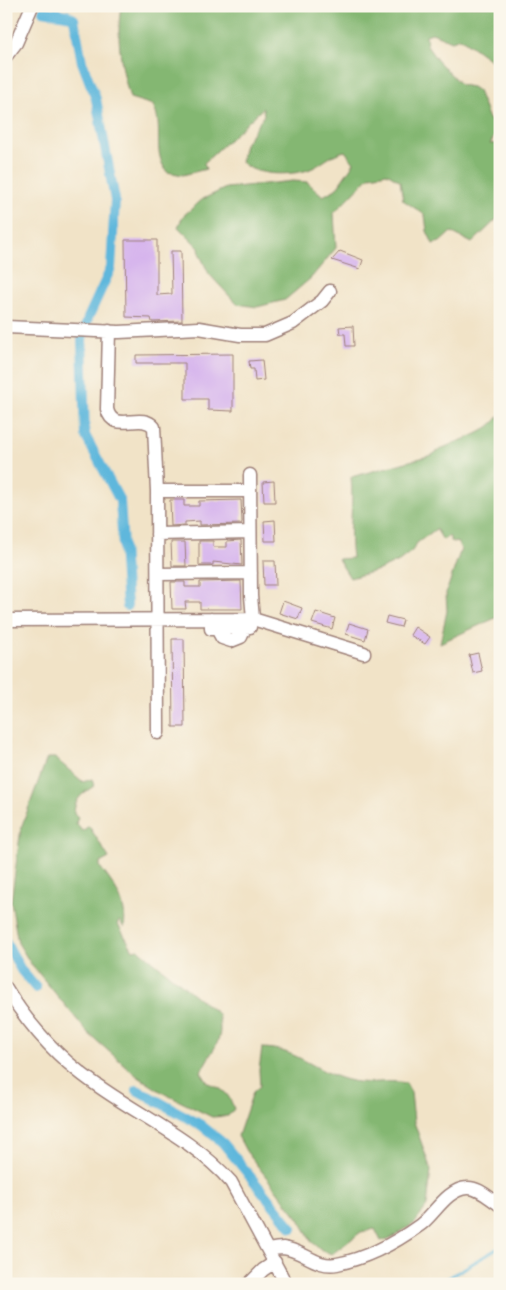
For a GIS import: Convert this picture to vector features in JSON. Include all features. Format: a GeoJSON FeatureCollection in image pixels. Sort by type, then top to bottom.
{"type":"FeatureCollection","features":[{"type":"Feature","properties":{"kind":"street"},"geometry":{"type":"LineString","coordinates":[[6,56],[16,43],[32,6]]}},
{"type":"Feature","properties":{"kind":"street"},"geometry":{"type":"LineString","coordinates":[[6,327],[77,328],[109,331],[198,328],[240,334],[265,335],[293,323],[322,301],[330,291]]}},
{"type":"Feature","properties":{"kind":"street"},"geometry":{"type":"LineString","coordinates":[[109,331],[108,417],[114,421],[145,422],[154,426],[157,491],[158,733]]}},
{"type":"Feature","properties":{"kind":"street"},"geometry":{"type":"LineString","coordinates":[[214,624],[222,638],[231,641],[240,637],[250,622],[250,475]]}},
{"type":"Feature","properties":{"kind":"street"},"geometry":{"type":"LineString","coordinates":[[157,491],[250,490]]}},
{"type":"Feature","properties":{"kind":"street"},"geometry":{"type":"LineString","coordinates":[[157,534],[250,532]]}},
{"type":"Feature","properties":{"kind":"street"},"geometry":{"type":"LineString","coordinates":[[158,574],[251,573]]}},
{"type":"Feature","properties":{"kind":"street"},"geometry":{"type":"LineString","coordinates":[[6,620],[158,619],[214,624],[250,622],[364,653]]}},
{"type":"Feature","properties":{"kind":"street"},"geometry":{"type":"LineString","coordinates":[[6,988],[30,1022],[77,1071],[198,1150],[221,1170],[231,1182],[286,1284]]}},
{"type":"Feature","properties":{"kind":"street"},"geometry":{"type":"LineString","coordinates":[[268,1250],[284,1248],[316,1262],[338,1264],[382,1249],[396,1242],[422,1224],[451,1195],[459,1190],[467,1188],[478,1190],[500,1205]]}},
{"type":"Feature","properties":{"kind":"street"},"geometry":{"type":"LineString","coordinates":[[248,1284],[275,1262]]}},
{"type":"Feature","properties":{"kind":"green space"},"geometry":{"type":"Polygon","coordinates":[[[121,6],[500,6],[500,67],[460,38],[452,41],[432,33],[426,35],[427,46],[437,60],[461,85],[472,87],[478,91],[489,119],[500,127],[490,144],[500,143],[500,216],[472,243],[451,232],[440,242],[433,244],[427,231],[425,215],[403,200],[400,181],[387,173],[370,176],[334,213],[336,248],[311,278],[285,300],[257,307],[237,304],[209,274],[200,255],[199,248],[178,227],[183,216],[203,199],[226,188],[293,181],[307,182],[323,196],[336,189],[354,163],[345,151],[313,168],[300,172],[273,174],[247,167],[241,162],[245,144],[264,115],[263,108],[204,163],[206,169],[183,175],[167,172],[160,156],[158,123],[153,105],[130,98],[119,41],[121,6]]]}},
{"type":"Feature","properties":{"kind":"green space"},"geometry":{"type":"Polygon","coordinates":[[[500,415],[500,616],[440,643],[447,611],[446,593],[461,549],[458,543],[451,541],[449,536],[443,540],[436,529],[417,543],[412,551],[399,561],[379,570],[350,578],[338,559],[352,558],[351,477],[432,455],[441,449],[477,434],[493,423],[500,415]]]}},
{"type":"Feature","properties":{"kind":"green space"},"geometry":{"type":"Polygon","coordinates":[[[47,758],[55,758],[83,782],[92,779],[94,786],[83,794],[76,804],[74,813],[78,817],[76,823],[82,831],[89,826],[109,858],[100,863],[100,867],[119,895],[124,911],[124,928],[120,921],[117,923],[133,950],[138,949],[218,1014],[220,1024],[219,1039],[201,1072],[208,1083],[218,1087],[228,1095],[234,1109],[228,1116],[212,1117],[163,1093],[137,1076],[88,1033],[31,964],[18,943],[11,902],[21,828],[47,758]]]}},
{"type":"Feature","properties":{"kind":"green space"},"geometry":{"type":"Polygon","coordinates":[[[262,1048],[286,1052],[340,1078],[352,1081],[406,1083],[411,1092],[414,1122],[431,1170],[427,1206],[415,1223],[391,1238],[381,1241],[375,1229],[361,1232],[332,1254],[323,1251],[312,1242],[299,1219],[246,1151],[238,1136],[253,1092],[260,1086],[259,1070],[262,1048]]]}},
{"type":"Feature","properties":{"kind":"building"},"geometry":{"type":"Polygon","coordinates":[[[125,240],[157,240],[157,295],[172,294],[171,251],[181,251],[182,321],[152,322],[151,318],[126,317],[125,240]]]}},
{"type":"Feature","properties":{"kind":"building"},"geometry":{"type":"Polygon","coordinates":[[[340,251],[363,260],[360,269],[332,260],[340,251]]]}},
{"type":"Feature","properties":{"kind":"building"},"geometry":{"type":"Polygon","coordinates":[[[353,326],[354,346],[346,346],[345,334],[340,334],[339,327],[353,326]]]}},
{"type":"Feature","properties":{"kind":"building"},"geometry":{"type":"Polygon","coordinates":[[[233,354],[233,411],[208,410],[208,399],[185,399],[185,363],[136,363],[136,355],[233,354]]]}},
{"type":"Feature","properties":{"kind":"building"},"geometry":{"type":"Polygon","coordinates":[[[262,360],[264,380],[255,381],[254,369],[250,369],[249,361],[262,360]]]}},
{"type":"Feature","properties":{"kind":"building"},"geometry":{"type":"Polygon","coordinates":[[[274,481],[275,502],[264,502],[263,482],[274,481]]]}},
{"type":"Feature","properties":{"kind":"building"},"geometry":{"type":"Polygon","coordinates":[[[170,500],[184,500],[184,506],[199,506],[199,501],[241,500],[242,522],[241,524],[200,525],[200,521],[185,522],[185,525],[171,526],[170,500]]]}},
{"type":"Feature","properties":{"kind":"building"},"geometry":{"type":"Polygon","coordinates":[[[275,520],[276,541],[265,541],[264,521],[275,520]]]}},
{"type":"Feature","properties":{"kind":"building"},"geometry":{"type":"Polygon","coordinates":[[[241,540],[242,565],[213,562],[213,565],[199,565],[199,541],[213,541],[213,547],[227,547],[227,541],[241,540]]]}},
{"type":"Feature","properties":{"kind":"building"},"geometry":{"type":"Polygon","coordinates":[[[171,542],[185,542],[186,566],[172,566],[171,542]]]}},
{"type":"Feature","properties":{"kind":"building"},"geometry":{"type":"Polygon","coordinates":[[[263,561],[275,561],[276,585],[264,585],[263,561]]]}},
{"type":"Feature","properties":{"kind":"building"},"geometry":{"type":"Polygon","coordinates":[[[241,581],[242,609],[200,609],[200,602],[185,602],[186,609],[172,609],[171,582],[185,582],[185,587],[200,587],[200,582],[241,581]]]}},
{"type":"Feature","properties":{"kind":"building"},"geometry":{"type":"Polygon","coordinates":[[[283,601],[302,608],[298,619],[279,613],[283,601]]]}},
{"type":"Feature","properties":{"kind":"building"},"geometry":{"type":"Polygon","coordinates":[[[316,612],[335,618],[332,629],[312,623],[316,612]]]}},
{"type":"Feature","properties":{"kind":"building"},"geometry":{"type":"Polygon","coordinates":[[[387,616],[403,620],[401,627],[385,623],[387,616]]]}},
{"type":"Feature","properties":{"kind":"building"},"geometry":{"type":"Polygon","coordinates":[[[349,623],[368,629],[365,640],[346,634],[349,623]]]}},
{"type":"Feature","properties":{"kind":"building"},"geometry":{"type":"Polygon","coordinates":[[[415,627],[430,637],[425,644],[410,635],[415,627]]]}},
{"type":"Feature","properties":{"kind":"building"},"geometry":{"type":"Polygon","coordinates":[[[172,639],[184,639],[185,727],[173,727],[172,639]]]}},
{"type":"Feature","properties":{"kind":"building"},"geometry":{"type":"Polygon","coordinates":[[[478,653],[482,671],[473,673],[469,655],[478,653]]]}},
{"type":"Feature","properties":{"kind":"waterway"},"geometry":{"type":"LineString","coordinates":[[43,11],[67,15],[74,19],[82,62],[96,99],[115,200],[111,268],[88,318],[82,339],[85,435],[120,501],[127,606]]}},
{"type":"Feature","properties":{"kind":"waterway"},"geometry":{"type":"LineString","coordinates":[[6,942],[21,970],[36,988]]}},
{"type":"Feature","properties":{"kind":"waterway"},"geometry":{"type":"LineString","coordinates":[[137,1090],[201,1125],[223,1143],[292,1228]]}},
{"type":"Feature","properties":{"kind":"waterway"},"geometry":{"type":"LineString","coordinates":[[438,1284],[500,1247]]}}]}
